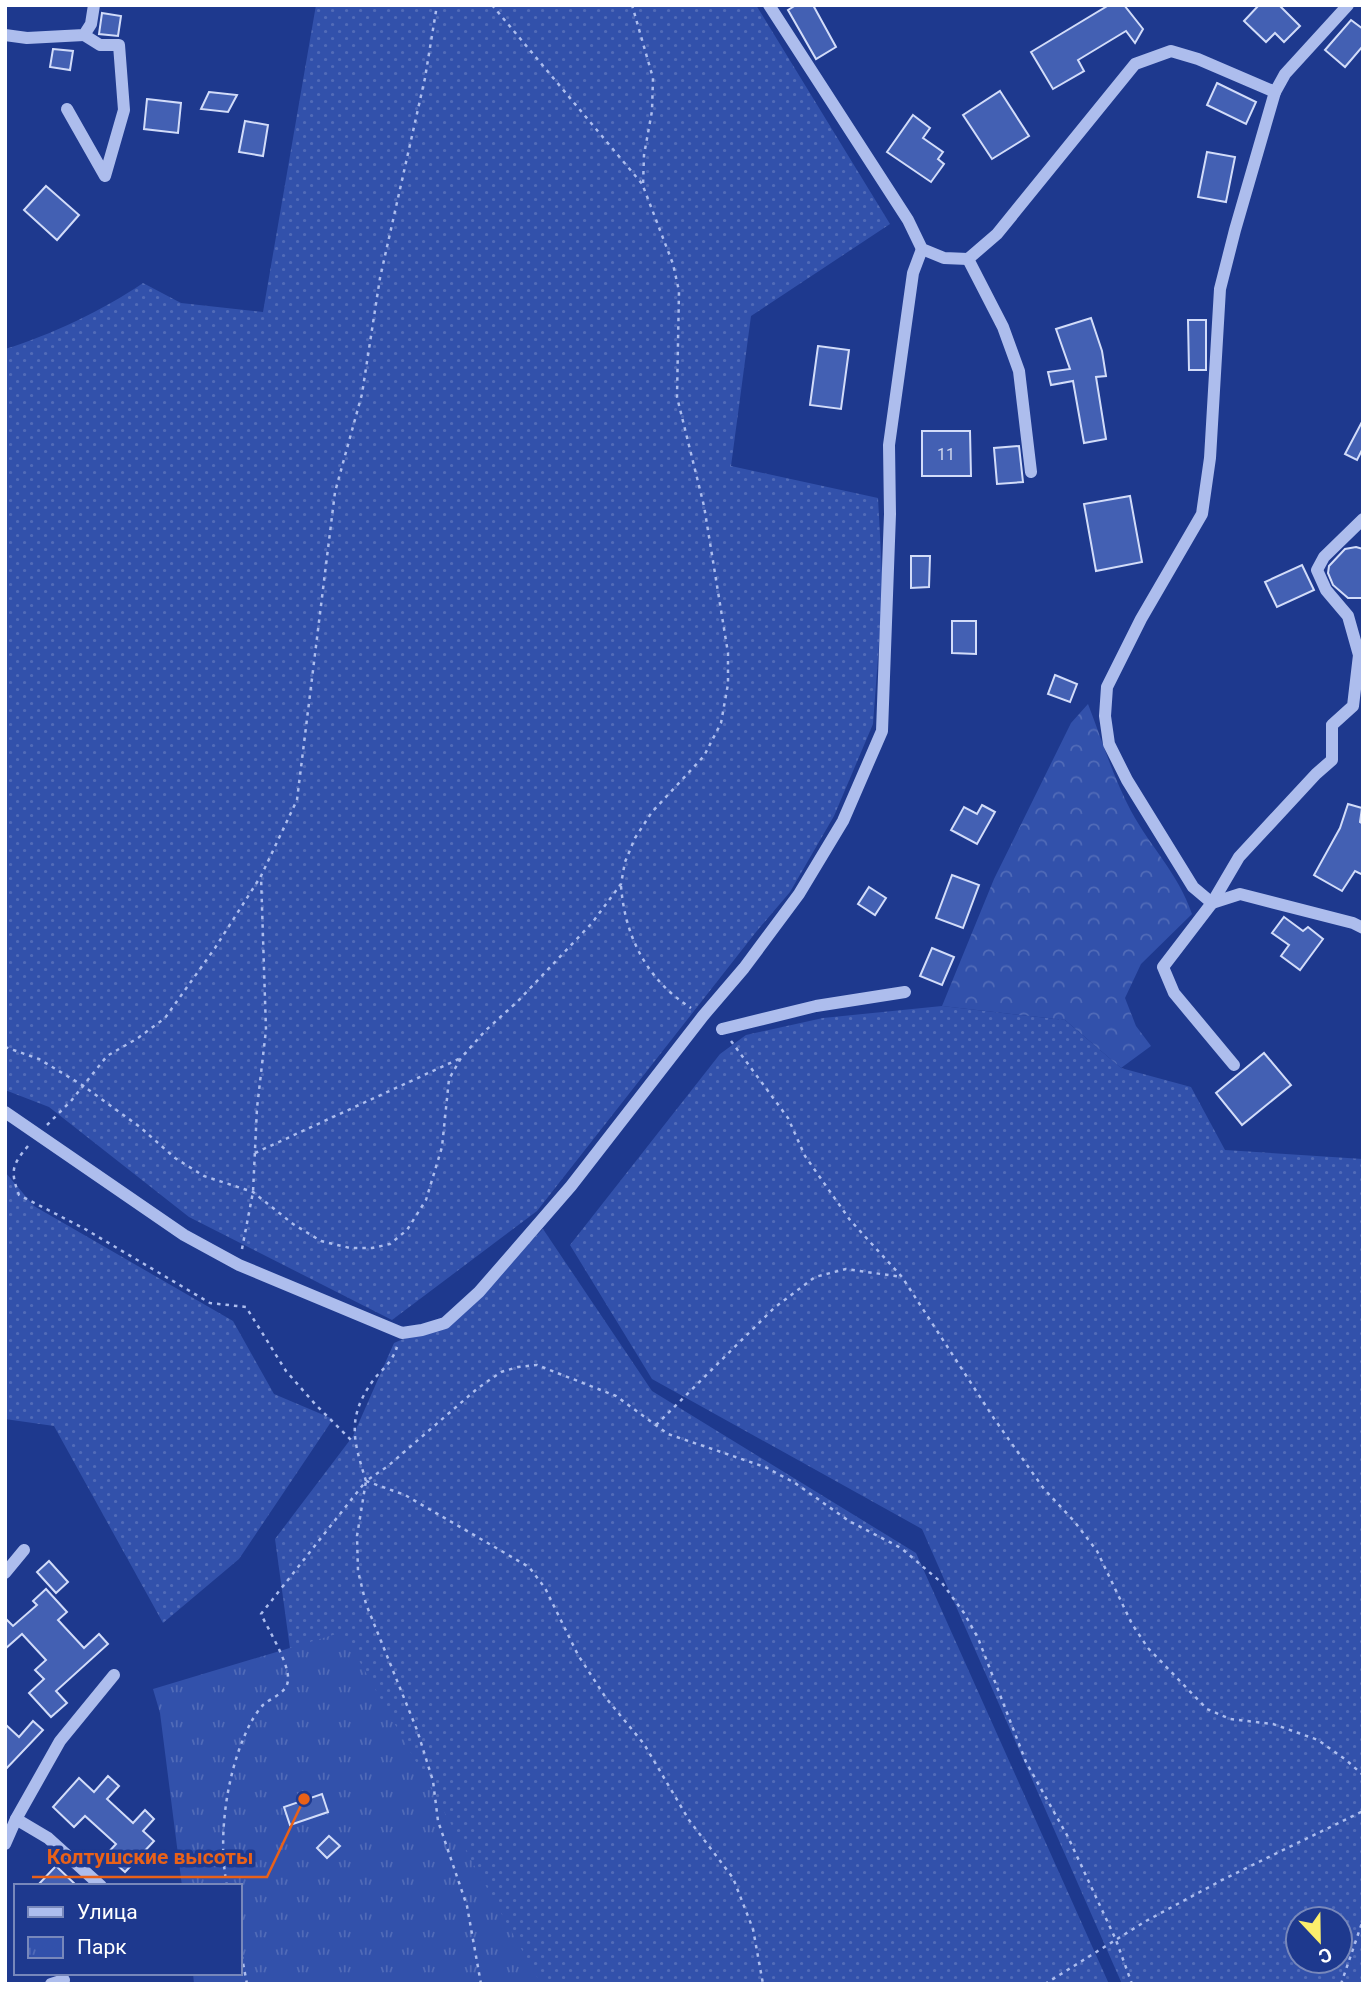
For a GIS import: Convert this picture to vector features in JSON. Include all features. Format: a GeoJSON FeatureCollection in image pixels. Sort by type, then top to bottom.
{"type":"FeatureCollection","features":[{"type":"Feature","properties":{"kind":"street"},"geometry":{"type":"LineString","coordinates":[[84,35],[91,24],[94,5]]}},
{"type":"Feature","properties":{"kind":"street"},"geometry":{"type":"LineString","coordinates":[[769,5],[908,220],[922,249],[944,258],[968,259],[997,234],[1135,64],[1171,51],[1198,59],[1275,92]]}},
{"type":"Feature","properties":{"kind":"street"},"geometry":{"type":"LineString","coordinates":[[1213,902],[1192,887],[1127,780],[1109,744],[1105,716],[1107,687],[1141,619],[1202,514],[1210,458],[1220,289],[1275,92],[1285,74],[1348,5]]}},
{"type":"Feature","properties":{"kind":"street"},"geometry":{"type":"LineString","coordinates":[[5,35],[27,38],[84,35],[100,45],[119,45],[124,110],[105,176],[66,109]]}},
{"type":"Feature","properties":{"kind":"street"},"geometry":{"type":"LineString","coordinates":[[5,1112],[184,1235],[239,1265],[402,1333],[445,1323],[479,1292],[571,1186],[703,1016],[744,968],[799,894],[843,821],[882,730],[890,514],[889,445],[913,273],[922,249]]}},
{"type":"Feature","properties":{"kind":"street"},"geometry":{"type":"LineString","coordinates":[[968,259],[1003,327],[1018,372],[1031,472]]}},
{"type":"Feature","properties":{"kind":"street"},"geometry":{"type":"LineString","coordinates":[[1234,1065],[1174,993],[1163,967],[1213,902],[1239,858],[1332,760],[1332,725],[1353,706],[1359,655],[1348,616],[1326,590],[1317,570],[1324,557],[1363,520]]}},
{"type":"Feature","properties":{"kind":"street"},"geometry":{"type":"LineString","coordinates":[[1213,902],[1240,894],[1353,923],[1363,928]]}},
{"type":"Feature","properties":{"kind":"street"},"geometry":{"type":"LineString","coordinates":[[722,1029],[816,1006],[905,992]]}},
{"type":"Feature","properties":{"kind":"street"},"geometry":{"type":"LineString","coordinates":[[5,1573],[24,1550]]}},
{"type":"Feature","properties":{"kind":"street"},"geometry":{"type":"LineString","coordinates":[[5,1844],[60,1741],[114,1675]]}},
{"type":"Feature","properties":{"kind":"street"},"geometry":{"type":"LineString","coordinates":[[16,1819],[48,1838],[99,1884]]}},
{"type":"Feature","properties":{"kind":"path"},"geometry":{"type":"LineString","coordinates":[[354,1443],[314,1404],[286,1371],[246,1307],[209,1303],[85,1229],[19,1195],[12,1176],[17,1159],[71,1101],[107,1056],[165,1018],[215,948],[261,876],[297,800],[335,492],[362,394],[380,278],[425,78],[437,5]]}},
{"type":"Feature","properties":{"kind":"path"},"geometry":{"type":"LineString","coordinates":[[492,5],[643,186],[673,264],[679,291],[677,397],[704,506],[720,595],[728,653],[728,684],[721,723],[704,756],[652,812],[635,838],[625,862],[621,884],[623,911],[642,961],[661,984],[682,1003],[703,1016]]}},
{"type":"Feature","properties":{"kind":"path"},"geometry":{"type":"LineString","coordinates":[[632,5],[653,78],[643,186]]}},
{"type":"Feature","properties":{"kind":"path"},"geometry":{"type":"LineString","coordinates":[[239,1265],[253,1192],[257,1108],[266,1030],[261,876]]}},
{"type":"Feature","properties":{"kind":"path"},"geometry":{"type":"LineString","coordinates":[[5,1047],[39,1059],[82,1085],[140,1127],[175,1158],[204,1176],[253,1192],[293,1224],[321,1241],[350,1248],[372,1248],[390,1244],[407,1230],[426,1200],[442,1147],[449,1079],[461,1058],[592,923],[621,884]]}},
{"type":"Feature","properties":{"kind":"path"},"geometry":{"type":"LineString","coordinates":[[722,1029],[788,1118],[805,1156],[850,1220],[902,1277],[995,1420],[1044,1489],[1097,1551],[1132,1624],[1148,1648],[1207,1709],[1230,1719],[1273,1724],[1318,1740],[1363,1775]]}},
{"type":"Feature","properties":{"kind":"path"},"geometry":{"type":"LineString","coordinates":[[255,1153],[461,1058]]}},
{"type":"Feature","properties":{"kind":"path"},"geometry":{"type":"LineString","coordinates":[[656,1425],[774,1308],[816,1277],[846,1269],[902,1277]]}},
{"type":"Feature","properties":{"kind":"path"},"geometry":{"type":"LineString","coordinates":[[402,1333],[393,1361],[372,1381],[353,1424],[354,1443],[366,1481],[357,1536],[358,1571],[366,1604],[417,1730],[433,1781],[438,1821],[467,1906],[481,1984]]}},
{"type":"Feature","properties":{"kind":"path"},"geometry":{"type":"LineString","coordinates":[[227,1884],[224,1818],[231,1777],[251,1722],[263,1705],[284,1691],[288,1679],[281,1655],[261,1614],[366,1481],[388,1466],[478,1388],[501,1372],[537,1365],[616,1396],[668,1434],[765,1467],[849,1521],[901,1548],[942,1583],[978,1638],[1026,1762],[1068,1837],[1116,1940],[1132,1984]]}},
{"type":"Feature","properties":{"kind":"path"},"geometry":{"type":"LineString","coordinates":[[366,1481],[405,1495],[529,1567],[545,1588],[579,1655],[606,1698],[644,1744],[689,1820],[733,1878],[753,1929],[763,1984]]}},
{"type":"Feature","properties":{"kind":"path"},"geometry":{"type":"LineString","coordinates":[[1045,1984],[1146,1920],[1363,1811]]}},
{"type":"Feature","properties":{"kind":"path"},"geometry":{"type":"LineString","coordinates":[[1341,1983],[1363,1920]]}},
{"type":"Feature","properties":{"kind":"path"},"geometry":{"type":"LineString","coordinates":[[242,1958],[247,1984]]}},
{"type":"Feature","properties":{"kind":"green space"},"geometry":{"type":"Polygon","coordinates":[[[316,5],[756,5],[890,224],[751,316],[731,466],[878,498],[883,591],[873,724],[834,816],[790,892],[537,1211],[392,1320],[189,1217],[49,1107],[5,1090],[5,349],[76,321],[143,283],[181,303],[263,312],[316,5]]]}},
{"type":"Feature","properties":{"kind":"green space"},"geometry":{"type":"Polygon","coordinates":[[[1088,704],[1125,798],[1172,873],[1192,914],[1141,964],[1125,998],[1136,1026],[1151,1046],[1121,1068],[1065,1020],[942,1006],[994,879],[1071,723],[1088,704]]]}},
{"type":"Feature","properties":{"kind":"green space"},"geometry":{"type":"Polygon","coordinates":[[[942,1006],[1065,1020],[1121,1068],[1191,1087],[1225,1150],[1363,1159],[1363,1984],[1122,1984],[922,1529],[652,1379],[570,1245],[720,1054],[746,1035],[823,1018],[942,1006]]]}},
{"type":"Feature","properties":{"kind":"green space"},"geometry":{"type":"Polygon","coordinates":[[[5,1172],[34,1206],[233,1321],[274,1394],[333,1419],[239,1559],[163,1623],[54,1426],[5,1419],[5,1172]]]}},
{"type":"Feature","properties":{"kind":"green space"},"geometry":{"type":"Polygon","coordinates":[[[543,1229],[652,1391],[916,1553],[1109,1984],[249,1984],[297,1700],[275,1539],[353,1436],[394,1343],[452,1318],[543,1229]]]}},
{"type":"Feature","properties":{"kind":"green space"},"geometry":{"type":"Polygon","coordinates":[[[343,1632],[541,1984],[194,1984],[193,1975],[242,1975],[242,1884],[182,1884],[160,1713],[153,1689],[343,1632]]]}},
{"type":"Feature","properties":{"kind":"building"},"geometry":{"type":"Polygon","coordinates":[[[796,5],[813,5],[836,47],[816,59],[788,10],[796,5]]]}},
{"type":"Feature","properties":{"kind":"building"},"geometry":{"type":"Polygon","coordinates":[[[1109,5],[1124,5],[1143,29],[1135,43],[1126,31],[1078,60],[1084,71],[1053,89],[1031,52],[1109,5]]]}},
{"type":"Feature","properties":{"kind":"building"},"geometry":{"type":"Polygon","coordinates":[[[1259,5],[1279,5],[1300,26],[1284,42],[1275,33],[1266,42],[1244,21],[1259,5]]]}},
{"type":"Feature","properties":{"kind":"building"},"geometry":{"type":"Polygon","coordinates":[[[102,13],[121,16],[118,36],[99,34],[102,13]]]}},
{"type":"Feature","properties":{"kind":"building"},"geometry":{"type":"Polygon","coordinates":[[[1351,20],[1363,29],[1363,46],[1345,67],[1325,50],[1351,20]]]}},
{"type":"Feature","properties":{"kind":"building"},"geometry":{"type":"Polygon","coordinates":[[[53,49],[73,51],[70,70],[50,67],[53,49]]]}},
{"type":"Feature","properties":{"kind":"building"},"geometry":{"type":"Polygon","coordinates":[[[1217,83],[1256,102],[1246,124],[1207,105],[1217,83]]]}},
{"type":"Feature","properties":{"kind":"building"},"geometry":{"type":"Polygon","coordinates":[[[1000,91],[1029,136],[992,159],[963,115],[1000,91]]]}},
{"type":"Feature","properties":{"kind":"building"},"geometry":{"type":"Polygon","coordinates":[[[209,92],[237,95],[228,112],[201,109],[209,92]]]}},
{"type":"Feature","properties":{"kind":"building"},"geometry":{"type":"Polygon","coordinates":[[[147,99],[181,103],[178,133],[144,129],[147,99]]]}},
{"type":"Feature","properties":{"kind":"building"},"geometry":{"type":"Polygon","coordinates":[[[913,115],[930,128],[923,138],[943,152],[938,159],[944,164],[931,182],[887,152],[913,115]]]}},
{"type":"Feature","properties":{"kind":"building"},"geometry":{"type":"Polygon","coordinates":[[[245,121],[268,125],[263,156],[239,152],[245,121]]]}},
{"type":"Feature","properties":{"kind":"building"},"geometry":{"type":"Polygon","coordinates":[[[1207,152],[1235,157],[1226,202],[1198,197],[1207,152]]]}},
{"type":"Feature","properties":{"kind":"building"},"geometry":{"type":"Polygon","coordinates":[[[46,186],[79,215],[57,240],[24,210],[46,186]]]}},
{"type":"Feature","properties":{"kind":"building"},"geometry":{"type":"Polygon","coordinates":[[[1091,318],[1102,351],[1106,376],[1096,377],[1106,439],[1084,443],[1073,381],[1051,385],[1048,372],[1070,369],[1056,329],[1091,318]]]}},
{"type":"Feature","properties":{"kind":"building"},"geometry":{"type":"Polygon","coordinates":[[[1188,320],[1206,320],[1206,370],[1189,370],[1188,320]]]}},
{"type":"Feature","properties":{"kind":"building"},"geometry":{"type":"Polygon","coordinates":[[[818,346],[849,350],[841,409],[810,405],[818,346]]]}},
{"type":"Feature","properties":{"kind":"building"},"geometry":{"type":"Polygon","coordinates":[[[1363,420],[1363,448],[1357,460],[1345,454],[1363,420]]]}},
{"type":"Feature","properties":{"kind":"building"},"geometry":{"type":"Polygon","coordinates":[[[922,431],[970,431],[971,476],[922,476],[922,431]]]}},
{"type":"Feature","properties":{"kind":"building"},"geometry":{"type":"Polygon","coordinates":[[[1019,446],[1023,482],[997,484],[994,448],[1019,446]]]}},
{"type":"Feature","properties":{"kind":"building"},"geometry":{"type":"Polygon","coordinates":[[[1130,496],[1142,562],[1096,571],[1084,504],[1130,496]]]}},
{"type":"Feature","properties":{"kind":"building"},"geometry":{"type":"Polygon","coordinates":[[[1345,549],[1363,549],[1363,598],[1348,598],[1333,585],[1328,573],[1329,566],[1345,549]]]}},
{"type":"Feature","properties":{"kind":"building"},"geometry":{"type":"Polygon","coordinates":[[[911,556],[930,556],[929,587],[911,588],[911,556]]]}},
{"type":"Feature","properties":{"kind":"building"},"geometry":{"type":"Polygon","coordinates":[[[1302,565],[1314,590],[1277,607],[1265,582],[1302,565]]]}},
{"type":"Feature","properties":{"kind":"building"},"geometry":{"type":"Polygon","coordinates":[[[952,621],[976,621],[976,654],[952,653],[952,621]]]}},
{"type":"Feature","properties":{"kind":"building"},"geometry":{"type":"Polygon","coordinates":[[[1055,675],[1077,684],[1070,702],[1048,694],[1055,675]]]}},
{"type":"Feature","properties":{"kind":"building"},"geometry":{"type":"Polygon","coordinates":[[[1348,804],[1362,808],[1360,822],[1363,824],[1363,875],[1355,871],[1342,891],[1314,875],[1340,828],[1348,804]]]}},
{"type":"Feature","properties":{"kind":"building"},"geometry":{"type":"Polygon","coordinates":[[[982,805],[995,812],[977,844],[951,830],[964,807],[977,814],[982,805]]]}},
{"type":"Feature","properties":{"kind":"building"},"geometry":{"type":"Polygon","coordinates":[[[952,875],[979,885],[963,928],[936,918],[952,875]]]}},
{"type":"Feature","properties":{"kind":"building"},"geometry":{"type":"Polygon","coordinates":[[[869,887],[886,898],[875,915],[858,904],[869,887]]]}},
{"type":"Feature","properties":{"kind":"building"},"geometry":{"type":"Polygon","coordinates":[[[1284,917],[1303,931],[1308,927],[1323,939],[1300,970],[1281,956],[1289,945],[1272,933],[1284,917]]]}},
{"type":"Feature","properties":{"kind":"building"},"geometry":{"type":"Polygon","coordinates":[[[932,948],[954,957],[942,985],[920,976],[932,948]]]}},
{"type":"Feature","properties":{"kind":"building"},"geometry":{"type":"Polygon","coordinates":[[[1264,1053],[1291,1085],[1242,1125],[1216,1093],[1264,1053]]]}},
{"type":"Feature","properties":{"kind":"building"},"geometry":{"type":"Polygon","coordinates":[[[49,1561],[68,1582],[56,1593],[37,1572],[49,1561]]]}},
{"type":"Feature","properties":{"kind":"building"},"geometry":{"type":"Polygon","coordinates":[[[46,1589],[67,1612],[58,1620],[84,1648],[99,1634],[108,1644],[56,1691],[67,1703],[51,1717],[29,1693],[44,1679],[35,1670],[46,1660],[22,1634],[5,1649],[5,1618],[13,1626],[37,1605],[33,1601],[46,1589]]]}},
{"type":"Feature","properties":{"kind":"building"},"geometry":{"type":"Polygon","coordinates":[[[33,1721],[43,1730],[5,1770],[5,1724],[19,1737],[33,1721]]]}},
{"type":"Feature","properties":{"kind":"building"},"geometry":{"type":"Polygon","coordinates":[[[108,1776],[119,1786],[107,1799],[133,1823],[145,1810],[154,1819],[143,1831],[154,1841],[125,1872],[106,1855],[116,1844],[85,1816],[74,1827],[53,1807],[79,1778],[94,1792],[108,1776]]]}},
{"type":"Feature","properties":{"kind":"building"},"geometry":{"type":"Polygon","coordinates":[[[322,1794],[328,1812],[290,1825],[284,1807],[322,1794]]]}},
{"type":"Feature","properties":{"kind":"building"},"geometry":{"type":"Polygon","coordinates":[[[329,1836],[340,1846],[327,1858],[317,1848],[329,1836]]]}},
{"type":"Feature","properties":{"kind":"building"},"geometry":{"type":"Polygon","coordinates":[[[56,1866],[75,1884],[39,1884],[56,1866]]]}},
{"type":"Feature","properties":{"kind":"place","name":"Колтушские высоты"},"geometry":{"type":"Point","coordinates":[304,1799]}}]}
